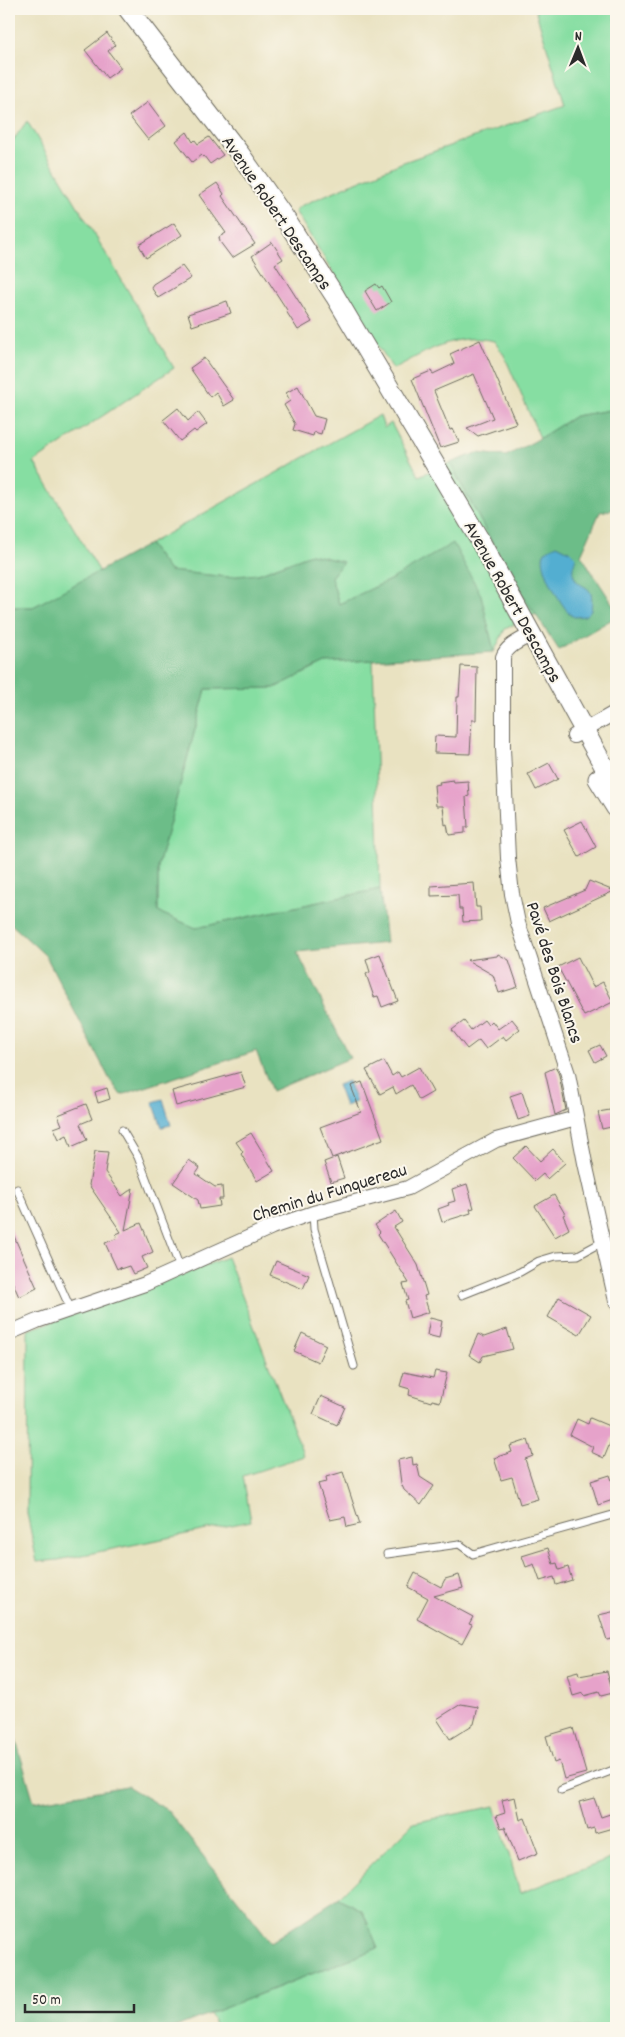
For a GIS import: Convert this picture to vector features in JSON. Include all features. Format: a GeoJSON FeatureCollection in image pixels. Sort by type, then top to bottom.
{"type":"FeatureCollection","features":[{"type":"Feature","properties":{"kind":"main road","name":"Avenue Robert Descamps"},"geometry":{"type":"LineString","coordinates":[[128,9],[213,118],[266,190],[335,296],[413,426],[527,637],[608,781],[616,808]]}},
{"type":"Feature","properties":{"kind":"street","name":"Pavé des Bois Blancs"},"geometry":{"type":"LineString","coordinates":[[527,637],[506,651],[503,657],[503,748],[509,875],[518,923],[562,1052],[616,1301]]}},
{"type":"Feature","properties":{"kind":"street"},"geometry":{"type":"LineString","coordinates":[[580,733],[616,712]]}},
{"type":"Feature","properties":{"kind":"street","name":"Chemin du Funquereau"},"geometry":{"type":"LineString","coordinates":[[9,1333],[32,1323],[129,1290],[260,1231],[313,1213],[397,1192],[419,1183],[496,1140],[576,1118]]}},
{"type":"Feature","properties":{"kind":"lane"},"geometry":{"type":"LineString","coordinates":[[122,1130],[138,1157],[180,1268]]}},
{"type":"Feature","properties":{"kind":"lane"},"geometry":{"type":"LineString","coordinates":[[17,1190],[71,1310]]}},
{"type":"Feature","properties":{"kind":"lane"},"geometry":{"type":"LineString","coordinates":[[313,1213],[314,1229],[354,1366]]}},
{"type":"Feature","properties":{"kind":"lane"},"geometry":{"type":"LineString","coordinates":[[462,1295],[520,1272],[539,1261],[556,1256],[578,1254],[602,1242]]}},
{"type":"Feature","properties":{"kind":"lane"},"geometry":{"type":"LineString","coordinates":[[387,1554],[459,1544],[473,1554],[616,1514]]}},
{"type":"Feature","properties":{"kind":"lane"},"geometry":{"type":"LineString","coordinates":[[562,1790],[616,1769]]}},
{"type":"Feature","properties":{"kind":"green space"},"geometry":{"type":"Polygon","coordinates":[[[535,9],[616,9],[616,409],[575,416],[540,438],[504,355],[494,341],[466,339],[454,341],[430,350],[393,369],[295,211],[300,206],[401,163],[565,105],[535,9]]]}},
{"type":"Feature","properties":{"kind":"green space"},"geometry":{"type":"Polygon","coordinates":[[[27,121],[174,368],[34,462],[100,572],[33,607],[9,607],[9,146],[27,121]]]}},
{"type":"Feature","properties":{"kind":"green space"},"geometry":{"type":"Polygon","coordinates":[[[616,409],[616,509],[600,512],[581,555],[616,609],[616,617],[559,650],[507,571],[450,463],[477,453],[506,456],[535,441],[575,416],[616,409]]]}},
{"type":"Feature","properties":{"kind":"green space"},"geometry":{"type":"Polygon","coordinates":[[[380,415],[384,428],[391,423],[419,476],[450,463],[507,571],[536,614],[505,629],[494,652],[481,595],[392,579],[339,604],[331,577],[343,562],[311,554],[258,574],[228,577],[169,571],[149,544],[380,415]]]}},
{"type":"Feature","properties":{"kind":"green space"},"geometry":{"type":"Polygon","coordinates":[[[453,543],[481,595],[494,652],[325,663],[274,688],[206,689],[158,866],[158,912],[196,928],[380,889],[386,943],[297,952],[350,1058],[272,1091],[256,1051],[121,1095],[110,1080],[46,956],[9,922],[9,607],[33,607],[149,544],[169,571],[228,577],[258,574],[311,554],[343,562],[331,577],[339,604],[392,579],[453,543]]]}},
{"type":"Feature","properties":{"kind":"green space"},"geometry":{"type":"Polygon","coordinates":[[[373,660],[380,889],[196,928],[158,912],[158,866],[206,689],[274,688],[325,663],[373,660]]]}},
{"type":"Feature","properties":{"kind":"green space"},"geometry":{"type":"Polygon","coordinates":[[[227,1257],[304,1456],[243,1476],[251,1521],[58,1560],[37,1562],[27,1513],[28,1330],[128,1296],[227,1257]]]}},
{"type":"Feature","properties":{"kind":"green space"},"geometry":{"type":"Polygon","coordinates":[[[15,1737],[34,1802],[127,1786],[167,1810],[271,1942],[338,1898],[362,1910],[378,1948],[173,2028],[9,2028],[9,1738],[15,1737]]]}},
{"type":"Feature","properties":{"kind":"green space"},"geometry":{"type":"Polygon","coordinates":[[[495,1806],[520,1893],[616,1857],[616,2028],[217,2028],[209,2014],[378,1948],[362,1910],[338,1898],[413,1823],[495,1806]]]}},
{"type":"Feature","properties":{"kind":"water"},"geometry":{"type":"Polygon","coordinates":[[[557,545],[571,552],[576,557],[573,567],[575,579],[589,590],[591,594],[591,610],[585,616],[574,617],[570,614],[548,578],[543,560],[544,554],[548,549],[557,545]]]}},
{"type":"Feature","properties":{"kind":"water"},"geometry":{"type":"Polygon","coordinates":[[[348,1081],[356,1102],[345,1106],[337,1085],[348,1081]]]}},
{"type":"Feature","properties":{"kind":"water"},"geometry":{"type":"Polygon","coordinates":[[[163,1099],[171,1125],[162,1127],[153,1102],[163,1099]]]}},
{"type":"Feature","properties":{"kind":"building"},"geometry":{"type":"Polygon","coordinates":[[[107,33],[115,45],[108,51],[121,68],[107,78],[85,50],[107,33]]]}},
{"type":"Feature","properties":{"kind":"building"},"geometry":{"type":"Polygon","coordinates":[[[148,102],[166,126],[148,140],[129,116],[148,102]]]}},
{"type":"Feature","properties":{"kind":"building"},"geometry":{"type":"Polygon","coordinates":[[[187,132],[193,142],[195,140],[198,144],[209,137],[223,155],[210,164],[201,155],[192,162],[176,141],[187,132]]]}},
{"type":"Feature","properties":{"kind":"building"},"geometry":{"type":"Polygon","coordinates":[[[217,183],[224,194],[222,196],[255,244],[232,258],[220,242],[219,237],[226,233],[199,195],[217,183]]]}},
{"type":"Feature","properties":{"kind":"building"},"geometry":{"type":"Polygon","coordinates":[[[174,223],[182,235],[146,258],[139,245],[174,223]]]}},
{"type":"Feature","properties":{"kind":"building"},"geometry":{"type":"Polygon","coordinates":[[[272,242],[283,259],[275,264],[312,322],[298,330],[252,256],[272,242]]]}},
{"type":"Feature","properties":{"kind":"building"},"geometry":{"type":"Polygon","coordinates":[[[182,266],[191,278],[158,298],[151,287],[153,284],[182,266]]]}},
{"type":"Feature","properties":{"kind":"building"},"geometry":{"type":"Polygon","coordinates":[[[376,284],[379,288],[382,286],[391,302],[377,311],[365,291],[376,284]]]}},
{"type":"Feature","properties":{"kind":"building"},"geometry":{"type":"Polygon","coordinates":[[[227,301],[231,313],[192,326],[188,314],[227,301]]]}},
{"type":"Feature","properties":{"kind":"building"},"geometry":{"type":"Polygon","coordinates":[[[480,340],[516,423],[478,436],[467,428],[493,418],[474,374],[434,391],[450,430],[453,429],[459,442],[440,448],[412,379],[431,371],[433,374],[454,364],[450,354],[480,340]]]}},
{"type":"Feature","properties":{"kind":"building"},"geometry":{"type":"Polygon","coordinates":[[[204,358],[234,400],[224,406],[216,392],[210,397],[190,368],[204,358]]]}},
{"type":"Feature","properties":{"kind":"building"},"geometry":{"type":"Polygon","coordinates":[[[298,386],[314,416],[325,419],[321,434],[314,432],[313,436],[293,430],[295,424],[284,405],[290,401],[286,393],[298,386]]]}},
{"type":"Feature","properties":{"kind":"building"},"geometry":{"type":"Polygon","coordinates":[[[178,408],[188,421],[198,412],[207,424],[196,432],[194,430],[180,441],[163,420],[178,408]]]}},
{"type":"Feature","properties":{"kind":"building"},"geometry":{"type":"Polygon","coordinates":[[[461,666],[477,667],[476,720],[472,720],[470,754],[434,753],[435,736],[456,737],[457,697],[459,697],[461,666]]]}},
{"type":"Feature","properties":{"kind":"building"},"geometry":{"type":"Polygon","coordinates":[[[549,763],[558,779],[536,790],[528,774],[549,763]]]}},
{"type":"Feature","properties":{"kind":"building"},"geometry":{"type":"Polygon","coordinates":[[[453,780],[454,782],[468,781],[469,796],[466,797],[468,827],[465,827],[465,833],[449,835],[447,824],[445,825],[443,806],[436,806],[434,785],[440,784],[439,782],[453,780]]]}},
{"type":"Feature","properties":{"kind":"building"},"geometry":{"type":"Polygon","coordinates":[[[582,821],[596,847],[579,857],[564,830],[582,821]]]}},
{"type":"Feature","properties":{"kind":"building"},"geometry":{"type":"Polygon","coordinates":[[[589,881],[614,891],[549,921],[543,908],[585,890],[589,881]]]}},
{"type":"Feature","properties":{"kind":"building"},"geometry":{"type":"Polygon","coordinates":[[[474,883],[476,907],[480,907],[481,921],[463,922],[462,909],[459,909],[458,895],[431,896],[431,886],[474,883]]]}},
{"type":"Feature","properties":{"kind":"building"},"geometry":{"type":"Polygon","coordinates":[[[380,954],[398,1001],[382,1007],[378,996],[374,997],[366,974],[370,972],[366,959],[380,954]]]}},
{"type":"Feature","properties":{"kind":"building"},"geometry":{"type":"Polygon","coordinates":[[[498,954],[509,960],[518,987],[499,993],[493,975],[467,960],[497,956],[498,954]]]}},
{"type":"Feature","properties":{"kind":"building"},"geometry":{"type":"Polygon","coordinates":[[[578,957],[593,987],[603,982],[613,1002],[584,1016],[558,967],[578,957]]]}},
{"type":"Feature","properties":{"kind":"building"},"geometry":{"type":"Polygon","coordinates":[[[512,1019],[520,1029],[506,1040],[503,1036],[486,1049],[479,1040],[467,1049],[452,1030],[464,1021],[471,1030],[484,1020],[488,1025],[492,1021],[498,1029],[512,1019]]]}},
{"type":"Feature","properties":{"kind":"building"},"geometry":{"type":"Polygon","coordinates":[[[600,1045],[606,1056],[595,1062],[589,1050],[600,1045]]]}},
{"type":"Feature","properties":{"kind":"building"},"geometry":{"type":"Polygon","coordinates":[[[384,1061],[392,1076],[398,1072],[401,1077],[419,1067],[433,1092],[419,1100],[411,1085],[396,1094],[393,1087],[380,1094],[366,1070],[384,1061]]]}},
{"type":"Feature","properties":{"kind":"building"},"geometry":{"type":"Polygon","coordinates":[[[556,1067],[566,1110],[555,1115],[545,1072],[556,1067]]]}},
{"type":"Feature","properties":{"kind":"building"},"geometry":{"type":"Polygon","coordinates":[[[241,1072],[246,1087],[176,1106],[172,1091],[241,1072]]]}},
{"type":"Feature","properties":{"kind":"building"},"geometry":{"type":"Polygon","coordinates":[[[362,1082],[383,1139],[332,1158],[320,1127],[361,1112],[351,1086],[362,1082]]]}},
{"type":"Feature","properties":{"kind":"building"},"geometry":{"type":"Polygon","coordinates":[[[107,1088],[110,1099],[98,1103],[95,1092],[107,1088]]]}},
{"type":"Feature","properties":{"kind":"building"},"geometry":{"type":"Polygon","coordinates":[[[522,1092],[530,1116],[518,1120],[510,1096],[522,1092]]]}},
{"type":"Feature","properties":{"kind":"building"},"geometry":{"type":"Polygon","coordinates":[[[86,1104],[92,1119],[80,1124],[87,1140],[71,1147],[67,1135],[59,1139],[54,1128],[62,1125],[58,1115],[86,1104]]]}},
{"type":"Feature","properties":{"kind":"building"},"geometry":{"type":"Polygon","coordinates":[[[616,1109],[616,1126],[602,1129],[598,1112],[616,1109]]]}},
{"type":"Feature","properties":{"kind":"building"},"geometry":{"type":"Polygon","coordinates":[[[251,1133],[274,1171],[257,1181],[236,1142],[251,1133]]]}},
{"type":"Feature","properties":{"kind":"building"},"geometry":{"type":"Polygon","coordinates":[[[526,1146],[540,1161],[553,1149],[565,1163],[547,1179],[543,1174],[535,1181],[513,1158],[526,1146]]]}},
{"type":"Feature","properties":{"kind":"building"},"geometry":{"type":"Polygon","coordinates":[[[95,1151],[108,1152],[105,1172],[122,1196],[133,1188],[125,1230],[141,1223],[153,1252],[142,1257],[147,1268],[133,1274],[129,1266],[117,1269],[105,1243],[118,1238],[116,1234],[121,1232],[89,1185],[95,1151]]]}},
{"type":"Feature","properties":{"kind":"building"},"geometry":{"type":"Polygon","coordinates":[[[337,1157],[344,1178],[331,1182],[324,1162],[337,1157]]]}},
{"type":"Feature","properties":{"kind":"building"},"geometry":{"type":"Polygon","coordinates":[[[189,1160],[200,1168],[196,1174],[215,1187],[222,1186],[223,1199],[219,1199],[220,1206],[200,1209],[198,1200],[173,1183],[189,1160]]]}},
{"type":"Feature","properties":{"kind":"building"},"geometry":{"type":"Polygon","coordinates":[[[467,1184],[474,1208],[470,1209],[471,1213],[442,1222],[438,1209],[455,1201],[452,1189],[467,1184]]]}},
{"type":"Feature","properties":{"kind":"building"},"geometry":{"type":"Polygon","coordinates":[[[554,1195],[565,1214],[563,1215],[569,1229],[555,1237],[535,1206],[554,1195]]]}},
{"type":"Feature","properties":{"kind":"building"},"geometry":{"type":"Polygon","coordinates":[[[396,1211],[402,1222],[394,1227],[418,1265],[427,1295],[424,1296],[429,1312],[410,1318],[405,1301],[408,1300],[403,1284],[409,1283],[378,1234],[380,1232],[375,1225],[396,1211]]]}},
{"type":"Feature","properties":{"kind":"building"},"geometry":{"type":"Polygon","coordinates":[[[9,1225],[37,1288],[19,1297],[13,1283],[9,1286],[9,1225]]]}},
{"type":"Feature","properties":{"kind":"building"},"geometry":{"type":"Polygon","coordinates":[[[276,1261],[309,1275],[303,1289],[270,1275],[276,1261]]]}},
{"type":"Feature","properties":{"kind":"building"},"geometry":{"type":"Polygon","coordinates":[[[559,1297],[591,1315],[579,1335],[548,1317],[559,1297]]]}},
{"type":"Feature","properties":{"kind":"building"},"geometry":{"type":"Polygon","coordinates":[[[430,1318],[442,1321],[439,1338],[427,1335],[430,1318]]]}},
{"type":"Feature","properties":{"kind":"building"},"geometry":{"type":"Polygon","coordinates":[[[507,1329],[513,1349],[483,1356],[480,1362],[469,1355],[478,1334],[484,1337],[507,1329]]]}},
{"type":"Feature","properties":{"kind":"building"},"geometry":{"type":"Polygon","coordinates":[[[302,1333],[326,1345],[318,1362],[294,1351],[302,1333]]]}},
{"type":"Feature","properties":{"kind":"building"},"geometry":{"type":"Polygon","coordinates":[[[435,1371],[447,1373],[440,1402],[432,1400],[431,1402],[409,1395],[410,1389],[400,1386],[404,1372],[433,1378],[435,1371]]]}},
{"type":"Feature","properties":{"kind":"building"},"geometry":{"type":"Polygon","coordinates":[[[321,1396],[345,1407],[337,1425],[313,1414],[321,1396]]]}},
{"type":"Feature","properties":{"kind":"building"},"geometry":{"type":"Polygon","coordinates":[[[590,1418],[616,1429],[604,1458],[591,1452],[593,1447],[570,1435],[577,1419],[588,1424],[590,1418]]]}},
{"type":"Feature","properties":{"kind":"building"},"geometry":{"type":"Polygon","coordinates":[[[528,1440],[533,1456],[525,1459],[538,1499],[520,1504],[512,1477],[501,1480],[494,1458],[512,1452],[510,1446],[528,1440]]]}},
{"type":"Feature","properties":{"kind":"building"},"geometry":{"type":"Polygon","coordinates":[[[412,1457],[413,1465],[417,1464],[420,1477],[434,1486],[421,1505],[404,1490],[401,1483],[398,1460],[412,1457]]]}},
{"type":"Feature","properties":{"kind":"building"},"geometry":{"type":"Polygon","coordinates":[[[343,1472],[360,1524],[347,1527],[345,1517],[330,1520],[318,1484],[327,1482],[326,1477],[343,1472]]]}},
{"type":"Feature","properties":{"kind":"building"},"geometry":{"type":"Polygon","coordinates":[[[610,1475],[614,1486],[616,1485],[616,1499],[598,1505],[591,1481],[610,1475]]]}},
{"type":"Feature","properties":{"kind":"building"},"geometry":{"type":"Polygon","coordinates":[[[548,1548],[553,1564],[557,1563],[559,1570],[568,1567],[572,1580],[556,1585],[554,1577],[540,1581],[534,1564],[526,1567],[522,1556],[548,1548]]]}},
{"type":"Feature","properties":{"kind":"building"},"geometry":{"type":"Polygon","coordinates":[[[415,1573],[441,1587],[445,1579],[459,1575],[463,1588],[434,1596],[473,1617],[469,1624],[472,1625],[462,1644],[417,1619],[428,1598],[408,1587],[415,1573]]]}},
{"type":"Feature","properties":{"kind":"building"},"geometry":{"type":"Polygon","coordinates":[[[616,1611],[616,1638],[607,1640],[599,1615],[616,1611]]]}},
{"type":"Feature","properties":{"kind":"building"},"geometry":{"type":"Polygon","coordinates":[[[607,1671],[613,1693],[601,1696],[599,1692],[584,1696],[583,1693],[573,1696],[567,1675],[578,1672],[579,1676],[607,1671]]]}},
{"type":"Feature","properties":{"kind":"building"},"geometry":{"type":"Polygon","coordinates":[[[461,1704],[478,1707],[474,1724],[450,1739],[437,1719],[461,1704]]]}},
{"type":"Feature","properties":{"kind":"building"},"geometry":{"type":"Polygon","coordinates":[[[573,1728],[586,1773],[564,1779],[559,1761],[554,1763],[546,1736],[573,1728]]]}},
{"type":"Feature","properties":{"kind":"building"},"geometry":{"type":"Polygon","coordinates":[[[515,1797],[520,1820],[525,1818],[538,1853],[518,1861],[505,1827],[501,1828],[496,1816],[505,1813],[502,1800],[515,1797]]]}},
{"type":"Feature","properties":{"kind":"building"},"geometry":{"type":"Polygon","coordinates":[[[594,1798],[601,1817],[616,1812],[616,1827],[595,1833],[594,1828],[587,1830],[579,1802],[594,1798]]]}}]}
